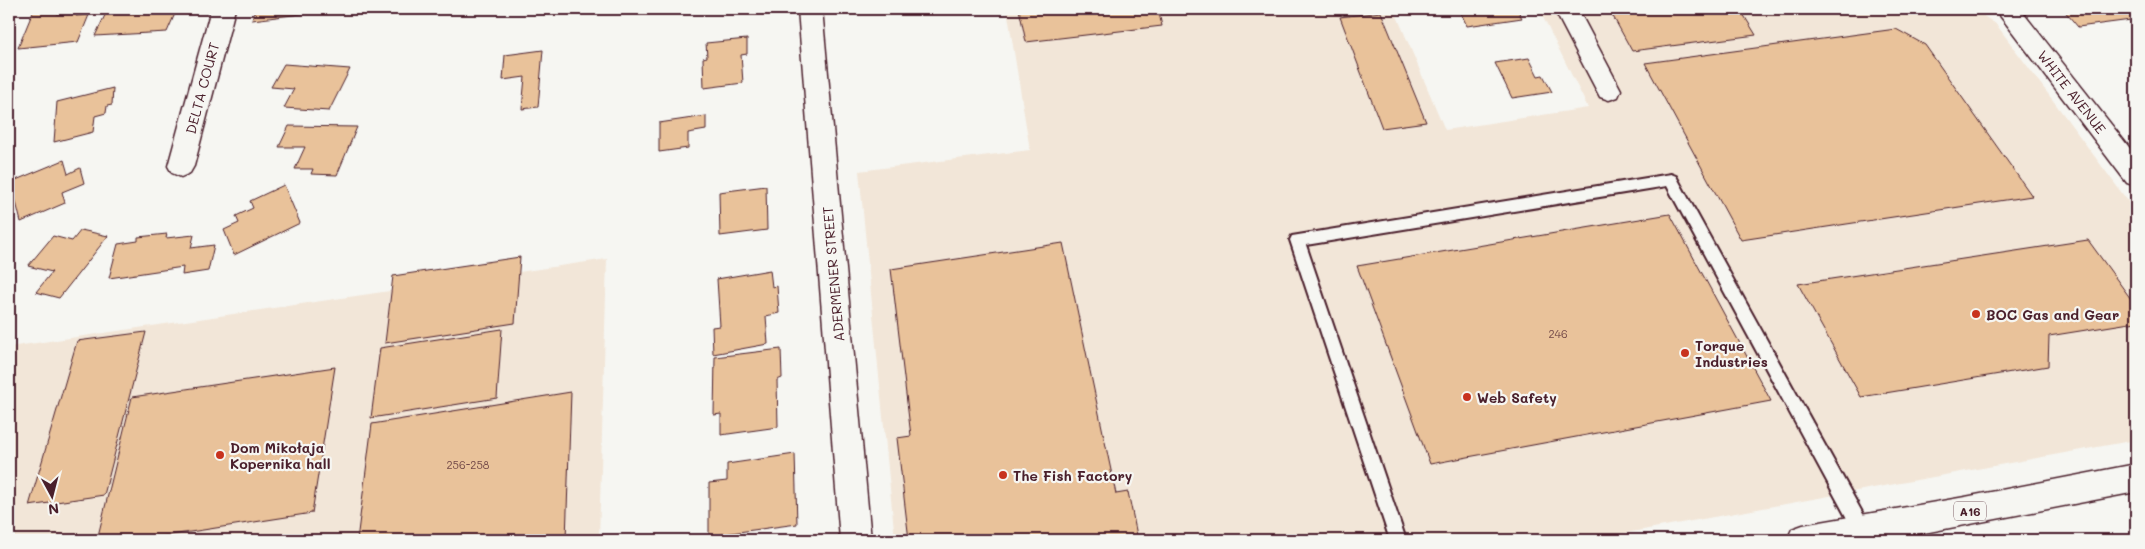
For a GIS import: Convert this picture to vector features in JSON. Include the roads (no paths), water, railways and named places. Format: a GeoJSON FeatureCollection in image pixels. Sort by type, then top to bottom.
{"type":"FeatureCollection","features":[{"type":"Feature","properties":{"kind":"main road","name":"DELTA COURT"},"geometry":{"type":"LineString","coordinates":[[181,166],[222,9]]}},
{"type":"Feature","properties":{"kind":"main road","name":"ADERMENER STREET"},"geometry":{"type":"LineString","coordinates":[[810,9],[856,540]]}},
{"type":"Feature","properties":{"kind":"main road"},"geometry":{"type":"LineString","coordinates":[[1566,9],[1609,90]]}},
{"type":"Feature","properties":{"kind":"main road","name":"WHITE AVENUE"},"geometry":{"type":"LineString","coordinates":[[2007,9],[2136,175]]}},
{"type":"Feature","properties":{"kind":"main road","name":"A16"},"geometry":{"type":"LineString","coordinates":[[1803,540],[1965,512],[2136,478]]}},
{"type":"Feature","properties":{"kind":"lane"},"geometry":{"type":"LineString","coordinates":[[1398,540],[1296,240],[1671,180],[1862,529]]}},
{"type":"Feature","properties":{"kind":"place","name":"BOC Gas and Gear"},"geometry":{"type":"Point","coordinates":[1976,314]}},
{"type":"Feature","properties":{"kind":"place","name":"Torque Industries"},"geometry":{"type":"Point","coordinates":[1685,353]}},
{"type":"Feature","properties":{"kind":"place","name":"Web Safety"},"geometry":{"type":"Point","coordinates":[1467,397]}},
{"type":"Feature","properties":{"kind":"place","name":"Dom Mikołaja Kopernika hall"},"geometry":{"type":"Point","coordinates":[220,455]}},
{"type":"Feature","properties":{"kind":"place","name":"The Fish Factory"},"geometry":{"type":"Point","coordinates":[1003,475]}}]}
